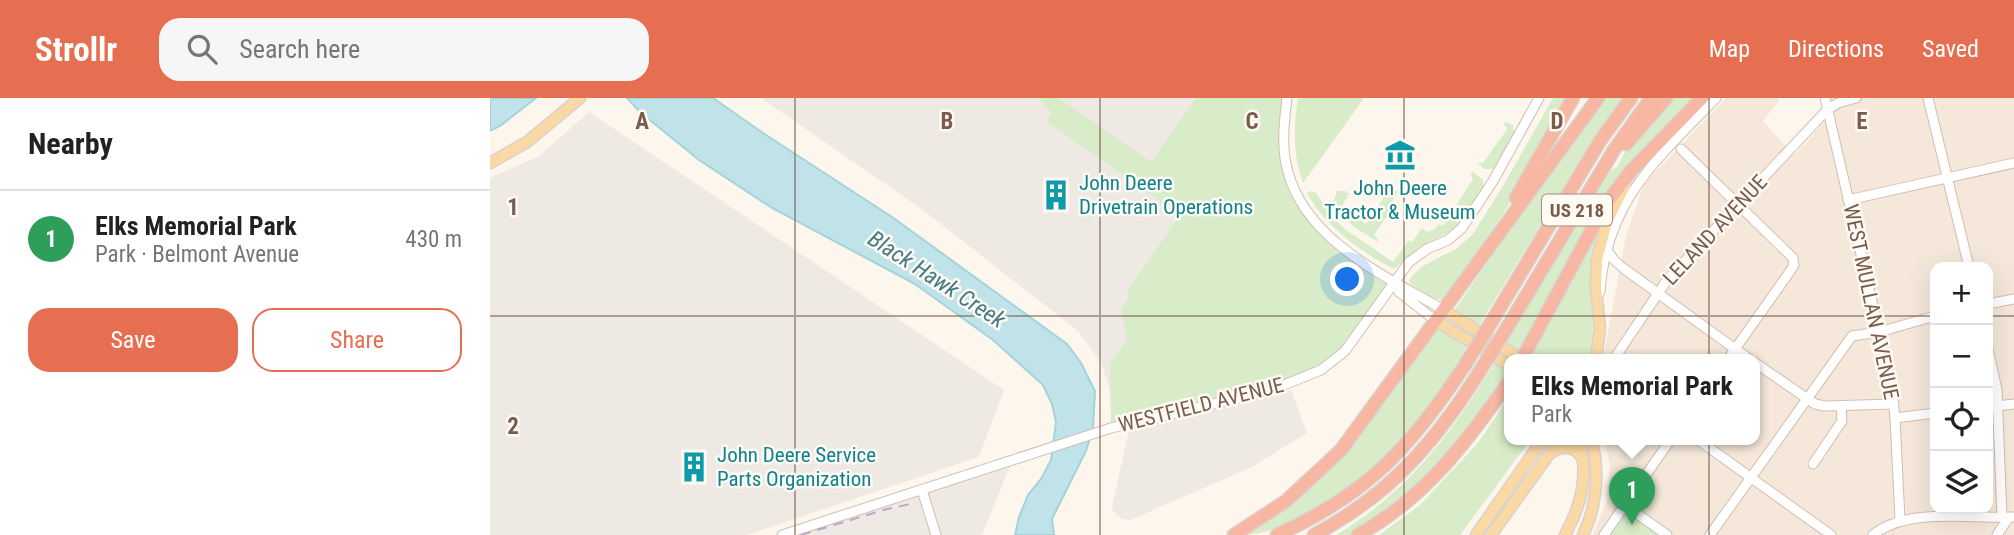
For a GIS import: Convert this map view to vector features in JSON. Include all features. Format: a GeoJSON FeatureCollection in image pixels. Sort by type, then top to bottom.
{"type":"FeatureCollection","features":[{"type":"Feature","properties":{"kind":"highway"},"geometry":{"type":"LineString","coordinates":[[1482,257],[1573,98]]}},
{"type":"Feature","properties":{"kind":"highway"},"geometry":{"type":"LineString","coordinates":[[1234,535],[1286,501],[1328,464],[1353,435],[1598,98]]}},
{"type":"Feature","properties":{"kind":"highway","name":"US 218"},"geometry":{"type":"LineString","coordinates":[[1277,535],[1332,507],[1387,466],[1427,422],[1465,365],[1600,141],[1631,98]]}},
{"type":"Feature","properties":{"kind":"highway","name":"US 218"},"geometry":{"type":"LineString","coordinates":[[1314,535],[1364,505],[1413,462],[1447,422],[1596,179],[1651,98]]}},
{"type":"Feature","properties":{"kind":"highway"},"geometry":{"type":"LineString","coordinates":[[1596,179],[1666,98]]}},
{"type":"Feature","properties":{"kind":"highway"},"geometry":{"type":"LineString","coordinates":[[1525,354],[1605,205],[1631,171],[1702,98]]}},
{"type":"Feature","properties":{"kind":"highway"},"geometry":{"type":"LineString","coordinates":[[1358,535],[1404,504],[1448,464],[1504,389]]}},
{"type":"Feature","properties":{"kind":"main road"},"geometry":{"type":"LineString","coordinates":[[490,163],[527,142],[580,98]]}},
{"type":"Feature","properties":{"kind":"main road"},"geometry":{"type":"LineString","coordinates":[[1596,354],[1599,310],[1595,274],[1599,247],[1607,222],[1627,184],[1664,137]]}},
{"type":"Feature","properties":{"kind":"main road"},"geometry":{"type":"LineString","coordinates":[[1444,310],[1514,354]]}},
{"type":"Feature","properties":{"kind":"main road"},"geometry":{"type":"LineString","coordinates":[[1436,321],[1504,362]]}},
{"type":"Feature","properties":{"kind":"main road"},"geometry":{"type":"LineString","coordinates":[[1476,535],[1540,445]]}},
{"type":"Feature","properties":{"kind":"main road"},"geometry":{"type":"LineString","coordinates":[[1491,535],[1556,445]]}},
{"type":"Feature","properties":{"kind":"main road"},"geometry":{"type":"LineString","coordinates":[[1565,535],[1581,500],[1584,464],[1580,445]]}},
{"type":"Feature","properties":{"kind":"main road"},"geometry":{"type":"LineString","coordinates":[[1583,535],[1593,505],[1596,482],[1593,445]]}},
{"type":"Feature","properties":{"kind":"main road"},"geometry":{"type":"LineString","coordinates":[[1549,454],[1560,448],[1570,447],[1577,451],[1584,464]]}},
{"type":"Feature","properties":{"kind":"street"},"geometry":{"type":"LineString","coordinates":[[1287,98],[1283,138],[1287,171],[1299,201],[1318,227],[1393,282],[1444,310]]}},
{"type":"Feature","properties":{"kind":"street","name":"WESTFIELD AVENUE"},"geometry":{"type":"LineString","coordinates":[[782,535],[1111,428],[1269,391],[1321,370],[1345,351],[1409,262],[1462,229],[1493,181],[1539,98]]}},
{"type":"Feature","properties":{"kind":"street"},"geometry":{"type":"LineString","coordinates":[[1599,310],[1607,250],[1615,224],[1633,189],[1649,168],[1716,98]]}},
{"type":"Feature","properties":{"kind":"street","name":"WEST MULLAN AVENUE"},"geometry":{"type":"LineString","coordinates":[[1825,98],[1894,404],[1900,520]]}},
{"type":"Feature","properties":{"kind":"street"},"geometry":{"type":"LineString","coordinates":[[1827,110],[1838,103],[1856,98]]}},
{"type":"Feature","properties":{"kind":"street"},"geometry":{"type":"LineString","coordinates":[[1928,98],[1968,262]]}},
{"type":"Feature","properties":{"kind":"street","name":"LELAND AVENUE"},"geometry":{"type":"LineString","coordinates":[[1617,354],[1658,293],[1827,110]]}},
{"type":"Feature","properties":{"kind":"street"},"geometry":{"type":"LineString","coordinates":[[1681,149],[1793,258],[1791,271],[1732,354]]}},
{"type":"Feature","properties":{"kind":"street"},"geometry":{"type":"LineString","coordinates":[[1849,200],[2014,163]]}},
{"type":"Feature","properties":{"kind":"street"},"geometry":{"type":"LineString","coordinates":[[1607,250],[1623,268],[1742,354]]}},
{"type":"Feature","properties":{"kind":"street"},"geometry":{"type":"LineString","coordinates":[[1601,286],[1611,271],[1623,268]]}},
{"type":"Feature","properties":{"kind":"street"},"geometry":{"type":"LineString","coordinates":[[1393,282],[1399,292],[1436,321]]}},
{"type":"Feature","properties":{"kind":"street"},"geometry":{"type":"LineString","coordinates":[[1993,303],[2014,299]]}},
{"type":"Feature","properties":{"kind":"street"},"geometry":{"type":"LineString","coordinates":[[1710,535],[1852,336],[1879,332],[1892,326],[1930,317]]}},
{"type":"Feature","properties":{"kind":"street"},"geometry":{"type":"LineString","coordinates":[[1760,366],[1807,400],[1820,405],[1894,404]]}},
{"type":"Feature","properties":{"kind":"street"},"geometry":{"type":"LineString","coordinates":[[1993,372],[1997,390],[1993,407],[2008,517],[1997,535]]}},
{"type":"Feature","properties":{"kind":"street"},"geometry":{"type":"LineString","coordinates":[[1993,407],[2014,404]]}},
{"type":"Feature","properties":{"kind":"street"},"geometry":{"type":"LineString","coordinates":[[1813,464],[1842,421],[1842,406]]}},
{"type":"Feature","properties":{"kind":"street"},"geometry":{"type":"LineString","coordinates":[[1895,418],[1930,414]]}},
{"type":"Feature","properties":{"kind":"street"},"geometry":{"type":"LineString","coordinates":[[1604,535],[1667,445]]}},
{"type":"Feature","properties":{"kind":"street"},"geometry":{"type":"LineString","coordinates":[[1705,445],[1831,535]]}},
{"type":"Feature","properties":{"kind":"street"},"geometry":{"type":"LineString","coordinates":[[922,490],[936,535]]}},
{"type":"Feature","properties":{"kind":"street"},"geometry":{"type":"LineString","coordinates":[[1625,505],[1667,535]]}},
{"type":"Feature","properties":{"kind":"street"},"geometry":{"type":"LineString","coordinates":[[1873,535],[1888,524],[1913,518],[2008,517]]}},
{"type":"Feature","properties":{"kind":"shaded area"},"geometry":{"type":"Polygon","coordinates":[[[761,98],[1273,98],[1118,417],[1101,362],[1078,331],[923,210],[761,98]]]}},
{"type":"Feature","properties":{"kind":"shaded area"},"geometry":{"type":"Polygon","coordinates":[[[1726,98],[1777,98],[1778,102],[1763,121],[1794,155],[1833,113],[1829,98],[2014,98],[2014,535],[1593,535],[1607,500],[1610,465],[1605,445],[1760,445],[1760,354],[1604,354],[1626,236],[1644,184],[1726,98]]]}},
{"type":"Feature","properties":{"kind":"shaded area"},"geometry":{"type":"Polygon","coordinates":[[[589,112],[1004,390],[979,457],[746,535],[490,535],[490,178],[539,156],[589,112]]]}},
{"type":"Feature","properties":{"kind":"shaded area"},"geometry":{"type":"Polygon","coordinates":[[[1291,390],[1307,433],[1250,468],[1130,520],[1122,519],[1113,511],[1130,427],[1291,390]]]}},
{"type":"Feature","properties":{"kind":"shaded area"},"geometry":{"type":"Polygon","coordinates":[[[1010,466],[982,535],[795,535],[1010,466]]]}},
{"type":"Feature","properties":{"kind":"green space"},"geometry":{"type":"Polygon","coordinates":[[[1041,98],[1059,98],[1151,162],[1196,98],[1287,98],[1287,171],[1318,227],[1393,282],[1345,351],[1298,380],[1111,428],[1110,363],[1127,340],[1121,309],[1130,296],[1126,293],[1180,215],[1046,121],[1052,112],[1043,106],[1045,103],[1041,98]]]}},
{"type":"Feature","properties":{"kind":"green space"},"geometry":{"type":"Polygon","coordinates":[[[1298,98],[1364,98],[1303,183],[1295,141],[1298,98]]]}},
{"type":"Feature","properties":{"kind":"green space"},"geometry":{"type":"Polygon","coordinates":[[[1553,98],[1570,98],[1505,211],[1447,298],[1432,298],[1410,283],[1409,280],[1421,267],[1456,249],[1473,234],[1553,98]]]}},
{"type":"Feature","properties":{"kind":"green space"},"geometry":{"type":"Polygon","coordinates":[[[1602,98],[1622,98],[1593,139],[1480,324],[1475,324],[1454,311],[1555,164],[1602,98]]]}},
{"type":"Feature","properties":{"kind":"green space"},"geometry":{"type":"Polygon","coordinates":[[[1671,98],[1696,98],[1638,158],[1521,353],[1505,344],[1611,170],[1617,167],[1624,154],[1671,98]]]}},
{"type":"Feature","properties":{"kind":"green space"},"geometry":{"type":"Polygon","coordinates":[[[1505,122],[1513,125],[1514,134],[1493,169],[1484,169],[1477,162],[1483,163],[1508,128],[1504,125],[1505,122]]]}},
{"type":"Feature","properties":{"kind":"green space"},"geometry":{"type":"Polygon","coordinates":[[[1473,172],[1483,180],[1483,187],[1466,215],[1453,230],[1420,247],[1394,269],[1333,227],[1307,193],[1315,192],[1346,230],[1393,262],[1409,240],[1412,242],[1422,228],[1428,232],[1439,224],[1443,226],[1473,179],[1470,174],[1473,172]]]}},
{"type":"Feature","properties":{"kind":"green space"},"geometry":{"type":"Polygon","coordinates":[[[1391,187],[1398,192],[1391,203],[1394,206],[1374,235],[1378,242],[1354,227],[1333,203],[1337,191],[1345,191],[1349,194],[1342,206],[1366,224],[1391,187]]]}},
{"type":"Feature","properties":{"kind":"green space"},"geometry":{"type":"Polygon","coordinates":[[[1614,197],[1591,279],[1593,337],[1591,354],[1531,352],[1614,197]]]}},
{"type":"Feature","properties":{"kind":"green space"},"geometry":{"type":"Polygon","coordinates":[[[1437,327],[1468,344],[1438,395],[1400,441],[1357,481],[1333,498],[1291,522],[1258,533],[1241,535],[1302,494],[1338,461],[1383,406],[1437,327]]]}},
{"type":"Feature","properties":{"kind":"green space"},"geometry":{"type":"Polygon","coordinates":[[[1495,362],[1504,370],[1504,382],[1477,424],[1429,479],[1362,529],[1351,535],[1336,535],[1362,518],[1407,480],[1462,413],[1495,362]]]}},
{"type":"Feature","properties":{"kind":"green space"},"geometry":{"type":"Polygon","coordinates":[[[1504,404],[1504,445],[1527,445],[1460,535],[1379,535],[1420,505],[1477,444],[1504,404]]]}},
{"type":"Feature","properties":{"kind":"green space"},"geometry":{"type":"Polygon","coordinates":[[[1628,512],[1662,535],[1609,535],[1628,512]]]}},
{"type":"Feature","properties":{"kind":"water"},"geometry":{"type":"Polygon","coordinates":[[[490,98],[536,98],[490,131],[490,98]]]}},
{"type":"Feature","properties":{"kind":"water","name":"Black Hawk Creek"},"geometry":{"type":"Polygon","coordinates":[[[627,98],[713,98],[892,217],[1067,344],[1081,363],[1095,391],[1093,428],[1086,451],[1052,519],[1054,535],[1015,535],[1028,495],[1051,460],[1056,422],[1052,404],[1043,385],[993,340],[915,284],[772,208],[699,160],[640,112],[627,98]]]}},
{"type":"Feature","properties":{"kind":"railway"},"geometry":{"type":"LineString","coordinates":[[801,535],[915,503]]}},
{"type":"Feature","properties":{"kind":"place","name":"John Deere Tractor & Museum"},"geometry":{"type":"Point","coordinates":[1400,155]}},
{"type":"Feature","properties":{"kind":"place","name":"John Deere Drivetrain Operations"},"geometry":{"type":"Point","coordinates":[1056,195]}},
{"type":"Feature","properties":{"kind":"place","name":"John Deere Service Parts Organization"},"geometry":{"type":"Point","coordinates":[694,467]}},
{"type":"Feature","properties":{"kind":"place","name":"Elks Memorial Park"},"geometry":{"type":"Point","coordinates":[1632,525]}}]}
